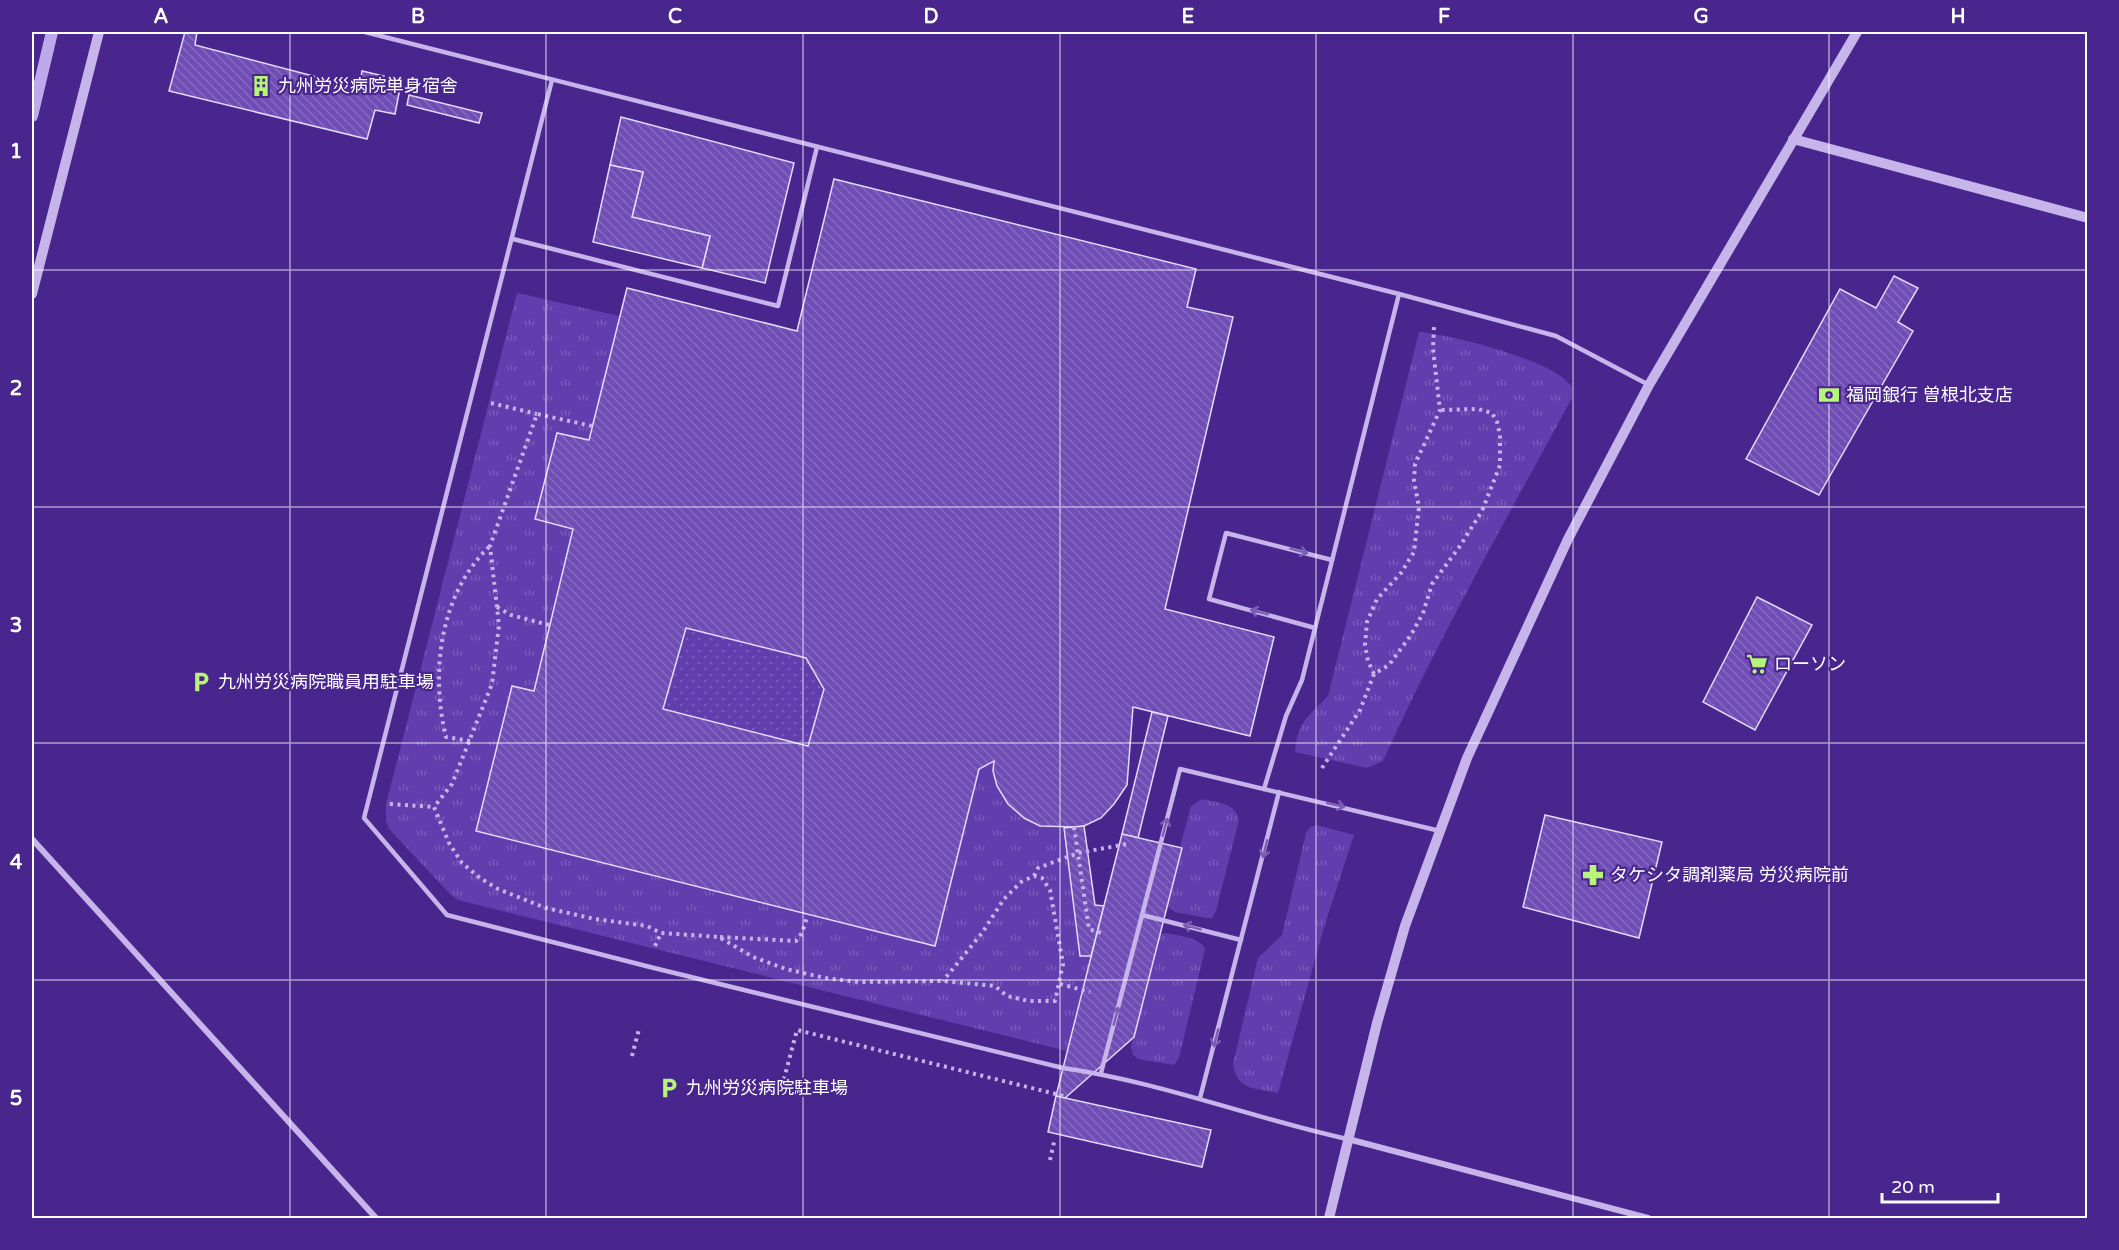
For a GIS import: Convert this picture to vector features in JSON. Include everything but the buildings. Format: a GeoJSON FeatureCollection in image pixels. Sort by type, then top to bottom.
{"type":"FeatureCollection","features":[{"type":"Feature","properties":{"kind":"street"},"geometry":{"type":"LineString","coordinates":[[32,294],[99,32]]}},
{"type":"Feature","properties":{"kind":"street"},"geometry":{"type":"LineString","coordinates":[[1329,1218],[1377,1023],[1405,926],[1467,758],[1563,550],[1649,385],[1857,32]]}},
{"type":"Feature","properties":{"kind":"street"},"geometry":{"type":"LineString","coordinates":[[1793,139],[2088,218]]}},
{"type":"Feature","properties":{"kind":"street"},"geometry":{"type":"LineString","coordinates":[[32,839],[376,1218]]}},
{"type":"Feature","properties":{"kind":"street"},"geometry":{"type":"LineString","coordinates":[[1347,1139],[1648,1218]]}},
{"type":"Feature","properties":{"kind":"lane"},"geometry":{"type":"LineString","coordinates":[[365,32],[1399,294],[1556,336],[1649,385]]}},
{"type":"Feature","properties":{"kind":"lane"},"geometry":{"type":"LineString","coordinates":[[552,80],[363,818],[447,915],[1063,1068],[1101,1073],[1200,1098],[1302,1129],[1347,1139]]}},
{"type":"Feature","properties":{"kind":"lane"},"geometry":{"type":"LineString","coordinates":[[513,239],[778,306],[817,147]]}},
{"type":"Feature","properties":{"kind":"lane"},"geometry":{"type":"LineString","coordinates":[[1264,789],[1286,716],[1302,680],[1399,294]]}},
{"type":"Feature","properties":{"kind":"lane"},"geometry":{"type":"LineString","coordinates":[[1316,627],[1209,599],[1226,533],[1332,560]]}},
{"type":"Feature","properties":{"kind":"lane"},"geometry":{"type":"LineString","coordinates":[[1101,1073],[1180,769],[1440,831]]}},
{"type":"Feature","properties":{"kind":"lane"},"geometry":{"type":"LineString","coordinates":[[1200,1098],[1279,792]]}},
{"type":"Feature","properties":{"kind":"lane"},"geometry":{"type":"LineString","coordinates":[[1142,915],[1241,940]]}},
{"type":"Feature","properties":{"kind":"path"},"geometry":{"type":"LineString","coordinates":[[1374,674],[1368,661],[1365,645],[1367,622],[1377,599],[1401,573],[1414,552],[1419,507],[1414,481],[1415,464],[1440,410],[1434,358],[1434,327]]}},
{"type":"Feature","properties":{"kind":"path"},"geometry":{"type":"LineString","coordinates":[[489,402],[592,426]]}},
{"type":"Feature","properties":{"kind":"path"},"geometry":{"type":"LineString","coordinates":[[1323,768],[1360,710],[1374,674],[1389,665],[1411,635],[1423,613],[1432,585],[1482,511],[1500,465],[1500,435],[1492,413],[1478,409],[1440,410]]}},
{"type":"Feature","properties":{"kind":"path"},"geometry":{"type":"LineString","coordinates":[[434,807],[452,784],[492,684],[499,625],[490,546],[537,414]]}},
{"type":"Feature","properties":{"kind":"path"},"geometry":{"type":"LineString","coordinates":[[470,741],[446,737],[439,692],[440,659],[456,590],[476,559],[490,546]]}},
{"type":"Feature","properties":{"kind":"path"},"geometry":{"type":"LineString","coordinates":[[496,607],[511,615],[549,625]]}},
{"type":"Feature","properties":{"kind":"path"},"geometry":{"type":"LineString","coordinates":[[386,804],[434,807]]}},
{"type":"Feature","properties":{"kind":"path"},"geometry":{"type":"LineString","coordinates":[[434,807],[449,843],[462,863],[498,889],[546,908],[595,919],[647,926],[661,933],[796,940],[802,933],[808,914]]}},
{"type":"Feature","properties":{"kind":"path"},"geometry":{"type":"LineString","coordinates":[[1074,828],[1089,929],[1104,934]]}},
{"type":"Feature","properties":{"kind":"path"},"geometry":{"type":"LineString","coordinates":[[943,981],[982,933],[1004,899],[1021,882],[1034,876],[1038,868],[1078,853],[1127,844]]}},
{"type":"Feature","properties":{"kind":"path"},"geometry":{"type":"LineString","coordinates":[[719,937],[753,957],[786,969],[825,978],[859,982],[943,981],[995,986],[1007,996],[1029,1001],[1055,1001],[1063,964],[1050,890],[1042,878],[1034,876]]}},
{"type":"Feature","properties":{"kind":"path"},"geometry":{"type":"LineString","coordinates":[[654,948],[661,933]]}},
{"type":"Feature","properties":{"kind":"path"},"geometry":{"type":"LineString","coordinates":[[1060,984],[1090,992]]}},
{"type":"Feature","properties":{"kind":"path"},"geometry":{"type":"LineString","coordinates":[[632,1056],[639,1029]]}},
{"type":"Feature","properties":{"kind":"path"},"geometry":{"type":"LineString","coordinates":[[780,1094],[797,1030],[1064,1096]]}},
{"type":"Feature","properties":{"kind":"path"},"geometry":{"type":"LineString","coordinates":[[1050,1160],[1055,1138]]}},
{"type":"Feature","properties":{"kind":"green space"},"geometry":{"type":"Polygon","coordinates":[[[517,293],[619,316],[589,440],[557,433],[535,519],[573,529],[534,691],[512,687],[476,830],[935,946],[979,769],[994,761],[993,771],[997,786],[1040,826],[1064,828],[1080,956],[1091,956],[1067,1051],[458,900],[389,829],[386,821],[386,804],[517,293]]]}},
{"type":"Feature","properties":{"kind":"green space"},"geometry":{"type":"Polygon","coordinates":[[[1419,332],[1477,343],[1547,368],[1563,378],[1572,388],[1572,398],[1450,623],[1383,761],[1367,768],[1295,752],[1296,742],[1305,720],[1328,696],[1419,332]]]}},
{"type":"Feature","properties":{"kind":"green space"},"geometry":{"type":"Polygon","coordinates":[[[686,628],[806,658],[824,689],[808,746],[663,709],[686,628]]]}},
{"type":"Feature","properties":{"kind":"green space"},"geometry":{"type":"Polygon","coordinates":[[[1202,799],[1230,806],[1239,820],[1216,911],[1212,918],[1175,912],[1168,907],[1166,899],[1191,806],[1202,799]]]}},
{"type":"Feature","properties":{"kind":"green space"},"geometry":{"type":"Polygon","coordinates":[[[1317,825],[1354,835],[1324,927],[1278,1093],[1255,1089],[1243,1084],[1235,1073],[1233,1064],[1258,958],[1282,935],[1306,833],[1310,827],[1317,825]]]}},
{"type":"Feature","properties":{"kind":"green space"},"geometry":{"type":"Polygon","coordinates":[[[1166,933],[1194,939],[1205,949],[1179,1058],[1174,1065],[1138,1059],[1133,1055],[1131,1046],[1158,938],[1160,934],[1166,933]]]}},
{"type":"Feature","properties":{"kind":"waterway"},"geometry":{"type":"LineString","coordinates":[[32,116],[52,32]]}},
{"type":"Feature","properties":{"kind":"place","name":"九州労災病院単身宿舎"},"geometry":{"type":"Point","coordinates":[261,86]}},
{"type":"Feature","properties":{"kind":"place","name":"福岡銀行 曽根北支店"},"geometry":{"type":"Point","coordinates":[1829,395]}},
{"type":"Feature","properties":{"kind":"place","name":"ローソン"},"geometry":{"type":"Point","coordinates":[1757,664]}},
{"type":"Feature","properties":{"kind":"place","name":"九州労災病院職員用駐車場"},"geometry":{"type":"Point","coordinates":[201,682]}},
{"type":"Feature","properties":{"kind":"place","name":"タケシタ調剤薬局 労災病院前"},"geometry":{"type":"Point","coordinates":[1593,875]}},
{"type":"Feature","properties":{"kind":"place","name":"九州労災病院駐車場"},"geometry":{"type":"Point","coordinates":[669,1088]}}]}
